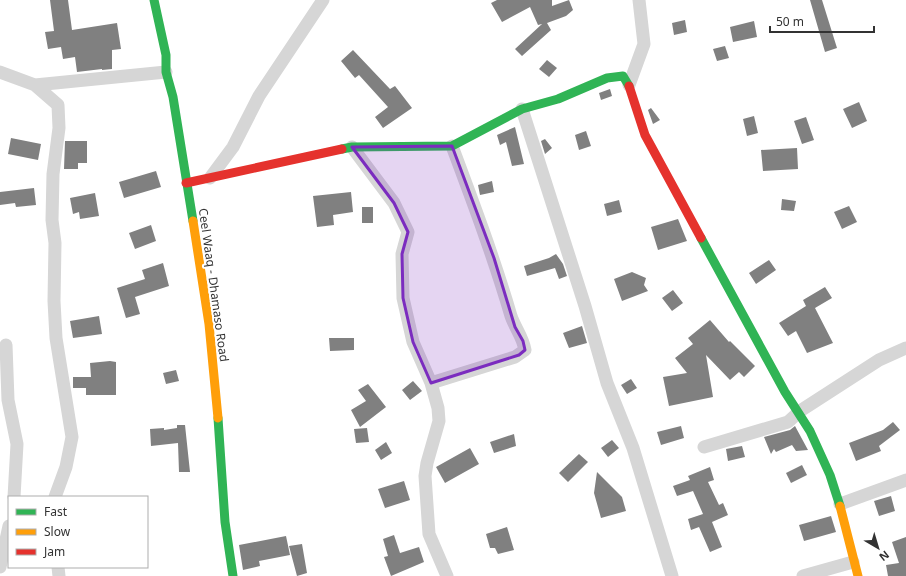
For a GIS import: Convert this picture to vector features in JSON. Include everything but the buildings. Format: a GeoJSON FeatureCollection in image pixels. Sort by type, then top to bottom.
{"type":"FeatureCollection","features":[{"type":"Feature","properties":{"kind":"street","name":"Ceel Waaq - Dhamaso Road"},"geometry":{"type":"LineString","coordinates":[[154,0],[166,55],[166,72],[173,97],[203,277],[213,358],[226,542],[233,576]]}},
{"type":"Feature","properties":{"kind":"street"},"geometry":{"type":"LineString","coordinates":[[210,178],[233,146],[259,96],[323,0]]}},
{"type":"Feature","properties":{"kind":"street"},"geometry":{"type":"LineString","coordinates":[[629,86],[644,44],[639,0]]}},
{"type":"Feature","properties":{"kind":"street"},"geometry":{"type":"LineString","coordinates":[[0,72],[35,85],[58,105],[59,128],[52,204],[55,242],[54,308],[56,338],[72,437],[66,467],[55,496]]}},
{"type":"Feature","properties":{"kind":"street"},"geometry":{"type":"LineString","coordinates":[[35,85],[166,72]]}},
{"type":"Feature","properties":{"kind":"street"},"geometry":{"type":"LineString","coordinates":[[186,182],[352,147],[452,146],[522,109],[558,99],[607,78],[623,76],[629,86],[645,134],[702,243],[785,392],[800,411],[823,460],[840,504],[853,562],[858,576]]}},
{"type":"Feature","properties":{"kind":"street"},"geometry":{"type":"LineString","coordinates":[[522,109],[585,306],[607,383],[633,448],[672,576]]}},
{"type":"Feature","properties":{"kind":"street"},"geometry":{"type":"LineString","coordinates":[[430,383],[515,357],[525,350],[523,341],[515,327],[494,258],[452,146]]}},
{"type":"Feature","properties":{"kind":"street"},"geometry":{"type":"LineString","coordinates":[[352,147],[394,203],[408,232],[402,254],[403,298],[413,342],[430,383],[438,408],[439,422],[427,463],[426,492],[429,534],[447,576]]}},
{"type":"Feature","properties":{"kind":"street"},"geometry":{"type":"LineString","coordinates":[[6,345],[8,400],[16,444],[14,496]]}},
{"type":"Feature","properties":{"kind":"street"},"geometry":{"type":"LineString","coordinates":[[704,447],[788,422],[800,411],[879,360],[906,348]]}},
{"type":"Feature","properties":{"kind":"street"},"geometry":{"type":"LineString","coordinates":[[840,504],[906,480]]}},
{"type":"Feature","properties":{"kind":"street"},"geometry":{"type":"LineString","coordinates":[[0,567],[8,531]]}},
{"type":"Feature","properties":{"kind":"street"},"geometry":{"type":"LineString","coordinates":[[803,576],[853,562]]}},
{"type":"Feature","properties":{"kind":"highlighted area"},"geometry":{"type":"Polygon","coordinates":[[[452,146],[494,258],[515,327],[523,341],[525,350],[519,355],[431,383],[413,342],[403,298],[402,254],[408,232],[394,203],[352,147],[452,146]]]}},
{"type":"Feature","properties":{"kind":"traffic: fast"},"geometry":{"type":"LineString","coordinates":[[154,0],[166,55],[166,72],[173,97],[193,221]]}},
{"type":"Feature","properties":{"kind":"traffic: fast"},"geometry":{"type":"LineString","coordinates":[[342,149],[352,147],[452,146],[522,109],[558,99],[607,78],[623,76],[629,86]]}},
{"type":"Feature","properties":{"kind":"traffic: fast"},"geometry":{"type":"LineString","coordinates":[[701,238],[785,392],[810,431],[830,475],[840,506]]}},
{"type":"Feature","properties":{"kind":"traffic: fast"},"geometry":{"type":"LineString","coordinates":[[218,418],[225,522],[233,576]]}},
{"type":"Feature","properties":{"kind":"traffic: slow"},"geometry":{"type":"LineString","coordinates":[[193,221],[209,324],[218,418]]}},
{"type":"Feature","properties":{"kind":"traffic: slow"},"geometry":{"type":"LineString","coordinates":[[840,506],[858,576]]}},
{"type":"Feature","properties":{"kind":"traffic: jam"},"geometry":{"type":"LineString","coordinates":[[629,86],[645,135],[701,238]]}},
{"type":"Feature","properties":{"kind":"traffic: jam"},"geometry":{"type":"LineString","coordinates":[[186,183],[342,149]]}}]}
